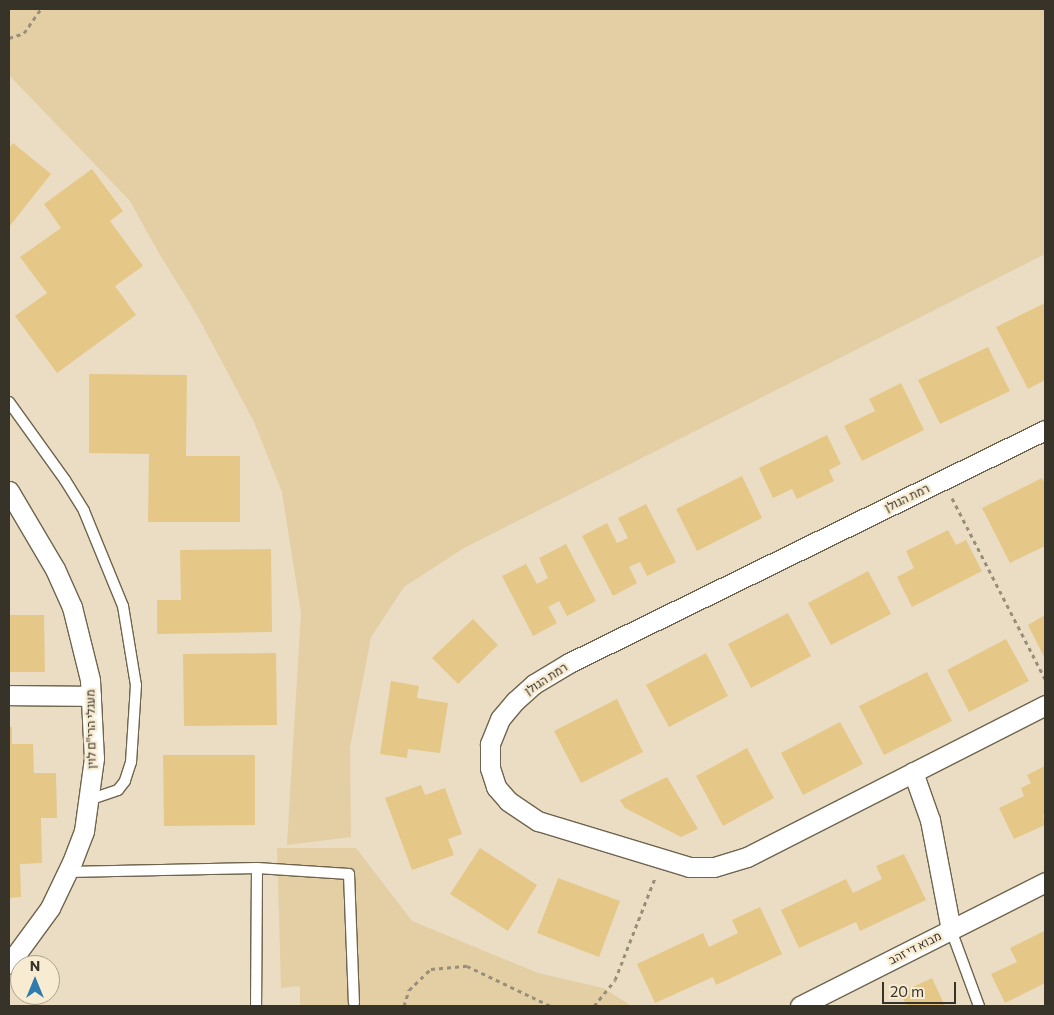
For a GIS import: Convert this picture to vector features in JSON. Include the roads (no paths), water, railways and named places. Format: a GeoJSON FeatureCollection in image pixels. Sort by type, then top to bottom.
{"type":"FeatureCollection","features":[{"type":"Feature","properties":{"kind":"street","name":"רמת הגולן"},"geometry":{"type":"LineString","coordinates":[[1045,430],[569,664],[534,684],[515,701],[500,720],[490,744],[490,768],[496,786],[508,801],[538,821],[689,867],[714,867],[747,857],[1045,705]]}},
{"type":"Feature","properties":{"kind":"street","name":"מעגלי הרי''ם לוין"},"geometry":{"type":"LineString","coordinates":[[9,492],[55,569],[72,607],[83,646],[91,696],[94,758],[84,831],[50,908],[9,964]]}},
{"type":"Feature","properties":{"kind":"street"},"geometry":{"type":"LineString","coordinates":[[9,695],[91,696]]}},
{"type":"Feature","properties":{"kind":"street","name":"מבוא די זהב"},"geometry":{"type":"LineString","coordinates":[[913,772],[930,820],[951,930]]}},
{"type":"Feature","properties":{"kind":"street","name":"מבוא די זהב"},"geometry":{"type":"LineString","coordinates":[[800,1006],[1045,882]]}},
{"type":"Feature","properties":{"kind":"lane"},"geometry":{"type":"LineString","coordinates":[[9,402],[65,480],[84,510],[123,606],[136,685],[131,762],[125,781],[118,790],[89,800]]}},
{"type":"Feature","properties":{"kind":"lane"},"geometry":{"type":"LineString","coordinates":[[256,1006],[257,868]]}},
{"type":"Feature","properties":{"kind":"lane"},"geometry":{"type":"LineString","coordinates":[[67,872],[257,868],[349,874],[354,1003]]}},
{"type":"Feature","properties":{"kind":"lane","name":"מבוא די זהב"},"geometry":{"type":"LineString","coordinates":[[951,930],[979,1006]]}}]}
